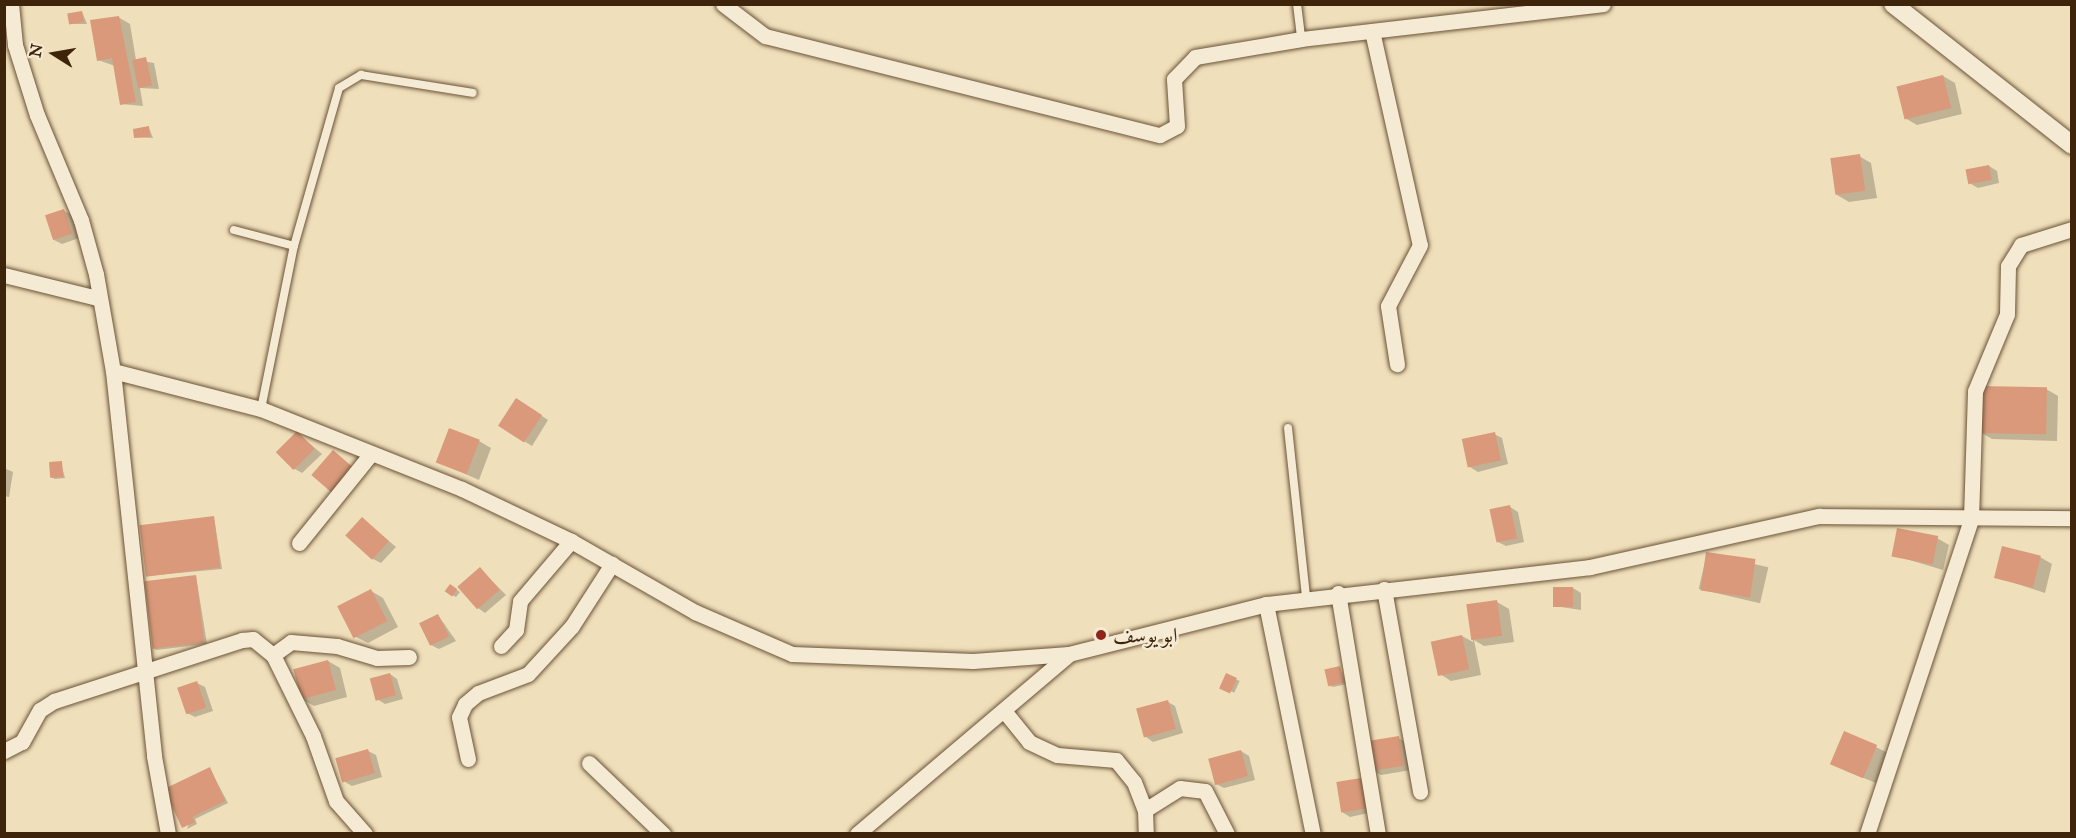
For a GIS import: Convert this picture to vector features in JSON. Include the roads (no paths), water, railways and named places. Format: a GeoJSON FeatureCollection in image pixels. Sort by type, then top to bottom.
{"type":"FeatureCollection","features":[{"type":"Feature","properties":{"kind":"street"},"geometry":{"type":"LineString","coordinates":[[11,4],[15,45],[37,116],[85,233],[113,371],[146,673],[168,834]]}},
{"type":"Feature","properties":{"kind":"street"},"geometry":{"type":"LineString","coordinates":[[723,4],[765,36],[1160,135],[1177,126],[1174,79],[1188,61],[1301,39],[1603,4]]}},
{"type":"Feature","properties":{"kind":"street"},"geometry":{"type":"LineString","coordinates":[[1893,4],[2072,145]]}},
{"type":"Feature","properties":{"kind":"street"},"geometry":{"type":"LineString","coordinates":[[1372,31],[1420,245],[1388,306],[1397,364]]}},
{"type":"Feature","properties":{"kind":"street"},"geometry":{"type":"LineString","coordinates":[[1867,834],[1971,519],[1976,391],[2007,314],[2008,266],[2021,245],[2072,229]]}},
{"type":"Feature","properties":{"kind":"street"},"geometry":{"type":"LineString","coordinates":[[4,275],[97,298]]}},
{"type":"Feature","properties":{"kind":"street"},"geometry":{"type":"LineString","coordinates":[[113,371],[261,409],[370,455],[462,489],[571,541],[695,612],[792,654],[973,661],[1069,654],[1266,604],[1338,593],[1590,567],[1819,516],[2072,518]]}},
{"type":"Feature","properties":{"kind":"street"},"geometry":{"type":"LineString","coordinates":[[299,543],[370,455]]}},
{"type":"Feature","properties":{"kind":"street"},"geometry":{"type":"LineString","coordinates":[[501,646],[516,630],[520,601],[571,541]]}},
{"type":"Feature","properties":{"kind":"street"},"geometry":{"type":"LineString","coordinates":[[468,759],[459,717],[465,704],[478,693],[528,674],[572,626],[612,564]]}},
{"type":"Feature","properties":{"kind":"street"},"geometry":{"type":"LineString","coordinates":[[1384,589],[1420,792]]}},
{"type":"Feature","properties":{"kind":"street"},"geometry":{"type":"LineString","coordinates":[[1338,593],[1378,834]]}},
{"type":"Feature","properties":{"kind":"street"},"geometry":{"type":"LineString","coordinates":[[1266,604],[1313,834]]}},
{"type":"Feature","properties":{"kind":"street"},"geometry":{"type":"LineString","coordinates":[[4,751],[27,736],[46,705],[242,640],[253,639],[273,655],[314,736],[336,801],[365,834]]}},
{"type":"Feature","properties":{"kind":"street"},"geometry":{"type":"LineString","coordinates":[[273,655],[291,642],[337,646],[377,658],[409,657]]}},
{"type":"Feature","properties":{"kind":"street"},"geometry":{"type":"LineString","coordinates":[[857,834],[1005,712],[1069,654]]}},
{"type":"Feature","properties":{"kind":"street"},"geometry":{"type":"LineString","coordinates":[[1005,712],[1029,742],[1057,755],[1116,760],[1134,782],[1145,810],[1146,834]]}},
{"type":"Feature","properties":{"kind":"street"},"geometry":{"type":"LineString","coordinates":[[589,764],[663,834]]}},
{"type":"Feature","properties":{"kind":"street"},"geometry":{"type":"LineString","coordinates":[[1145,810],[1180,788],[1205,791],[1227,834]]}},
{"type":"Feature","properties":{"kind":"lane"},"geometry":{"type":"LineString","coordinates":[[1297,4],[1301,39]]}},
{"type":"Feature","properties":{"kind":"lane"},"geometry":{"type":"LineString","coordinates":[[261,409],[294,246],[335,96],[346,81],[362,75],[473,93]]}},
{"type":"Feature","properties":{"kind":"lane"},"geometry":{"type":"LineString","coordinates":[[234,230],[294,246]]}},
{"type":"Feature","properties":{"kind":"lane"},"geometry":{"type":"LineString","coordinates":[[1288,428],[1306,597]]}},
{"type":"Feature","properties":{"kind":"place","name":"ابو يوسف"},"geometry":{"type":"Point","coordinates":[1101,635]}}]}
